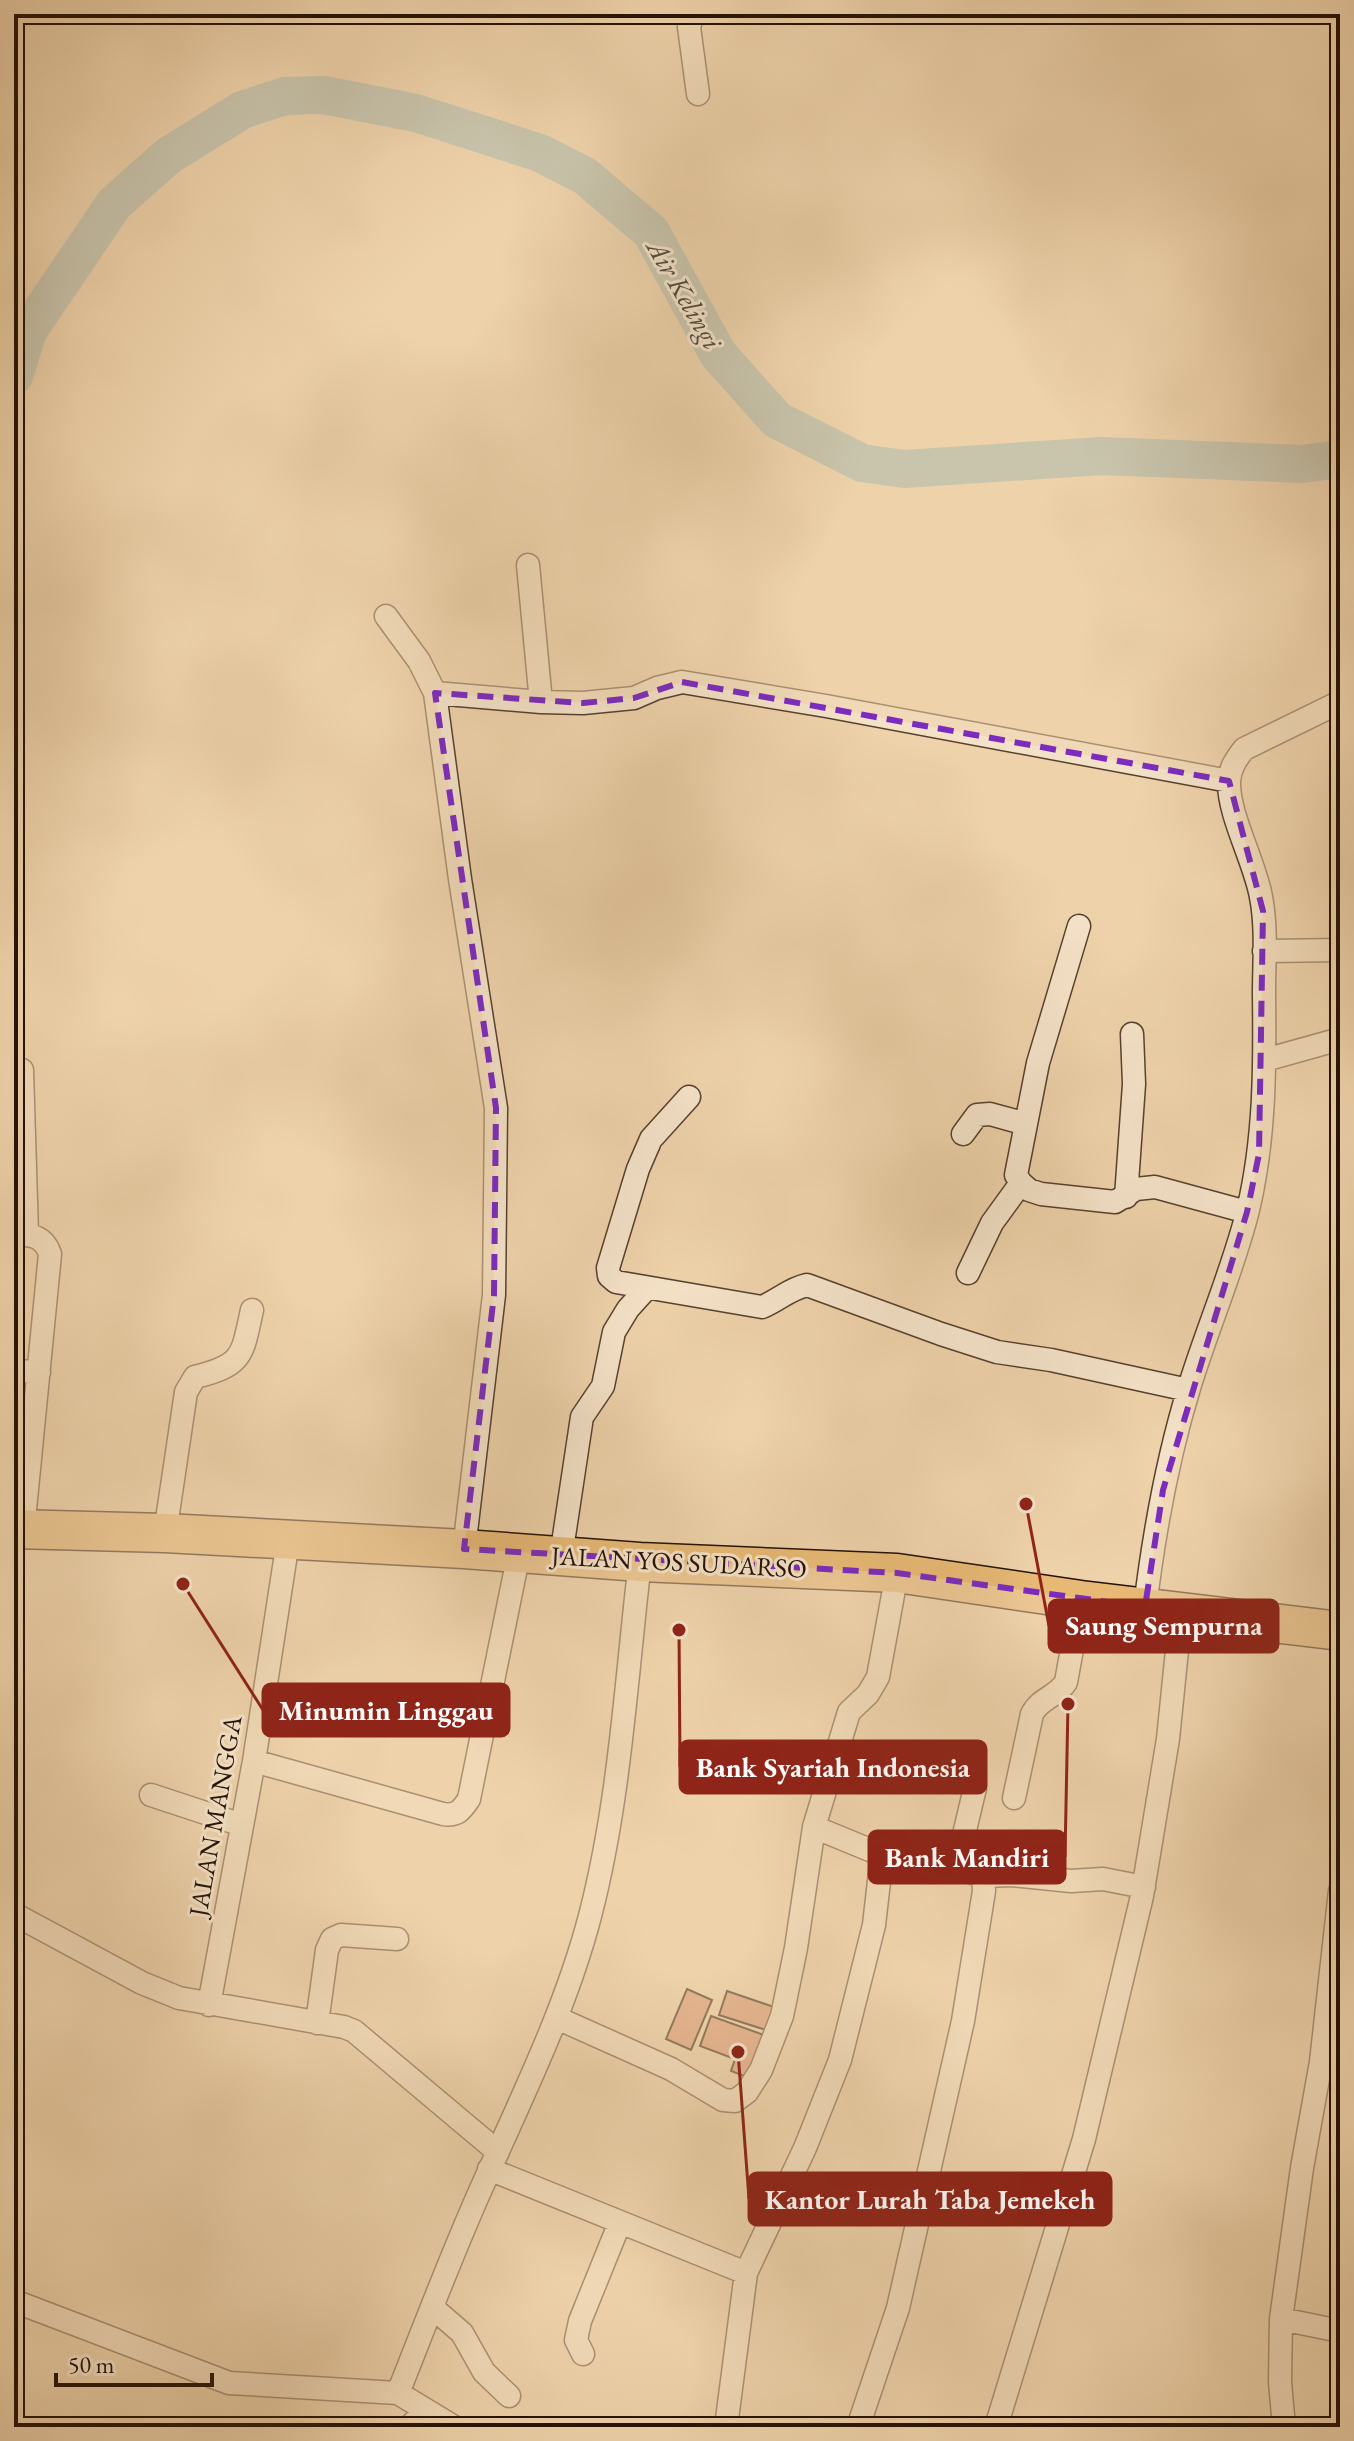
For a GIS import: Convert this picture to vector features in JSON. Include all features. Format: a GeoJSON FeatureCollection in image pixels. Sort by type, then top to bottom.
{"type":"FeatureCollection","features":[{"type":"Feature","properties":{"kind":"highway","name":"JALAN YOS SUDARSO"},"geometry":{"type":"LineString","coordinates":[[18,1530],[165,1533],[640,1562],[897,1573],[1081,1600],[1340,1631]]}},
{"type":"Feature","properties":{"kind":"street"},"geometry":{"type":"LineString","coordinates":[[693,14],[689,27],[698,94]]}},
{"type":"Feature","properties":{"kind":"street"},"geometry":{"type":"LineString","coordinates":[[528,565],[541,702]]}},
{"type":"Feature","properties":{"kind":"street"},"geometry":{"type":"LineString","coordinates":[[386,616],[419,661],[435,693],[496,1108],[494,1295],[464,1549]]}},
{"type":"Feature","properties":{"kind":"street"},"geometry":{"type":"LineString","coordinates":[[435,693],[583,703],[634,698],[682,682],[1229,781]]}},
{"type":"Feature","properties":{"kind":"street"},"geometry":{"type":"LineString","coordinates":[[996,2427],[1084,2139],[1144,1887],[1168,1739],[1157,1519],[1188,1390],[1247,1212],[1259,1154],[1265,1060],[1261,894],[1232,804],[1229,781],[1233,762],[1244,749],[1340,702]]}},
{"type":"Feature","properties":{"kind":"street"},"geometry":{"type":"LineString","coordinates":[[1079,926],[1038,1063],[1016,1175],[1021,1183],[1041,1194],[1115,1202],[1136,1189],[1155,1187],[1247,1212]]}},
{"type":"Feature","properties":{"kind":"street"},"geometry":{"type":"LineString","coordinates":[[1264,951],[1340,950]]}},
{"type":"Feature","properties":{"kind":"street"},"geometry":{"type":"LineString","coordinates":[[1126,1197],[1134,1084],[1132,1034]]}},
{"type":"Feature","properties":{"kind":"street"},"geometry":{"type":"LineString","coordinates":[[1265,1060],[1340,1039]]}},
{"type":"Feature","properties":{"kind":"street"},"geometry":{"type":"LineString","coordinates":[[18,1530],[39,1372],[50,1254],[45,1242],[20,1235],[22,1070]]}},
{"type":"Feature","properties":{"kind":"street"},"geometry":{"type":"LineString","coordinates":[[689,1097],[651,1139],[638,1169],[608,1268],[609,1276],[616,1282],[762,1307],[777,1301],[790,1288],[807,1285],[997,1352],[1051,1360],[1188,1390]]}},
{"type":"Feature","properties":{"kind":"street"},"geometry":{"type":"LineString","coordinates":[[963,1134],[977,1115],[990,1114],[1026,1124]]}},
{"type":"Feature","properties":{"kind":"street"},"geometry":{"type":"LineString","coordinates":[[968,1273],[992,1223],[1021,1183]]}},
{"type":"Feature","properties":{"kind":"street"},"geometry":{"type":"LineString","coordinates":[[561,1556],[582,1417],[603,1386],[614,1332],[628,1309],[646,1289]]}},
{"type":"Feature","properties":{"kind":"street"},"geometry":{"type":"LineString","coordinates":[[165,1533],[186,1392],[195,1377],[225,1369],[236,1359],[243,1350],[252,1310]]}},
{"type":"Feature","properties":{"kind":"street"},"geometry":{"type":"LineString","coordinates":[[14,1371],[39,1372]]}},
{"type":"Feature","properties":{"kind":"street","name":"JALAN MANGGA"},"geometry":{"type":"LineString","coordinates":[[209,2005],[254,1761],[288,1541]]}},
{"type":"Feature","properties":{"kind":"street"},"geometry":{"type":"LineString","coordinates":[[254,1761],[443,1814],[453,1815],[461,1811],[469,1799],[519,1553]]}},
{"type":"Feature","properties":{"kind":"street"},"geometry":{"type":"LineString","coordinates":[[398,2393],[557,2018],[590,1914],[608,1831],[640,1562]]}},
{"type":"Feature","properties":{"kind":"street"},"geometry":{"type":"LineString","coordinates":[[557,2018],[671,2069],[723,2100],[735,2101],[747,2092],[761,2070],[782,2016],[796,1948],[814,1827],[849,1712],[868,1694],[878,1677],[897,1573]]}},
{"type":"Feature","properties":{"kind":"street"},"geometry":{"type":"LineString","coordinates":[[1014,1798],[1032,1714],[1038,1703],[1060,1691],[1066,1682],[1081,1600]]}},
{"type":"Feature","properties":{"kind":"street"},"geometry":{"type":"LineString","coordinates":[[956,1868],[975,1788]]}},
{"type":"Feature","properties":{"kind":"street"},"geometry":{"type":"LineString","coordinates":[[151,1795],[242,1825]]}},
{"type":"Feature","properties":{"kind":"street"},"geometry":{"type":"LineString","coordinates":[[814,1827],[882,1855],[983,1876],[1012,1875],[1071,1881],[1103,1879],[1144,1887]]}},
{"type":"Feature","properties":{"kind":"street"},"geometry":{"type":"LineString","coordinates":[[726,2427],[746,2273],[805,2148],[840,2060],[874,1925],[882,1855]]}},
{"type":"Feature","properties":{"kind":"street"},"geometry":{"type":"LineString","coordinates":[[858,2427],[893,2326],[963,2021],[984,1891],[983,1876]]}},
{"type":"Feature","properties":{"kind":"street"},"geometry":{"type":"LineString","coordinates":[[1284,2427],[1280,2382],[1281,2319],[1302,2168],[1331,2063],[1340,1896]]}},
{"type":"Feature","properties":{"kind":"street"},"geometry":{"type":"LineString","coordinates":[[14,1914],[142,1983],[179,1998],[344,2027],[363,2038],[494,2161],[620,2222],[746,2273]]}},
{"type":"Feature","properties":{"kind":"street"},"geometry":{"type":"LineString","coordinates":[[317,2023],[327,1950],[332,1939],[341,1935],[397,1939]]}},
{"type":"Feature","properties":{"kind":"street"},"geometry":{"type":"LineString","coordinates":[[583,2354],[576,2340],[580,2321],[620,2222]]}},
{"type":"Feature","properties":{"kind":"street"},"geometry":{"type":"LineString","coordinates":[[14,2301],[229,2383],[398,2393],[454,2427]]}},
{"type":"Feature","properties":{"kind":"street"},"geometry":{"type":"LineString","coordinates":[[433,2308],[462,2333],[484,2372],[509,2396]]}},
{"type":"Feature","properties":{"kind":"street"},"geometry":{"type":"LineString","coordinates":[[1281,2319],[1340,2331]]}},
{"type":"Feature","properties":{"kind":"street"},"geometry":{"type":"LineString","coordinates":[[409,2427],[426,2411]]}},
{"type":"Feature","properties":{"kind":"highlighted area"},"geometry":{"type":"Polygon","coordinates":[[[682,682],[1229,781],[1263,911],[1259,1154],[1247,1212],[1163,1490],[1145,1607],[897,1573],[464,1549],[494,1295],[496,1108],[435,693],[583,703],[634,698],[682,682]]]}},
{"type":"Feature","properties":{"kind":"building"},"geometry":{"type":"Polygon","coordinates":[[[687,1989],[712,2000],[691,2050],[666,2039],[687,1989]]]}},
{"type":"Feature","properties":{"kind":"building"},"geometry":{"type":"Polygon","coordinates":[[[727,1991],[774,2007],[766,2030],[719,2015],[727,1991]]]}},
{"type":"Feature","properties":{"kind":"building"},"geometry":{"type":"Polygon","coordinates":[[[711,2016],[764,2035],[749,2078],[731,2071],[735,2059],[700,2046],[711,2016]]]}},
{"type":"Feature","properties":{"kind":"waterway","name":"Air Kelingi"},"geometry":{"type":"LineString","coordinates":[[14,376],[28,331],[114,204],[168,156],[242,110],[285,96],[324,95],[416,113],[540,153],[585,176],[651,232],[718,354],[777,420],[862,463],[904,469],[1102,456],[1302,464],[1340,459]]}},
{"type":"Feature","properties":{"kind":"place","name":"Saung Sempurna"},"geometry":{"type":"Point","coordinates":[1026,1504]}},
{"type":"Feature","properties":{"kind":"place","name":"Minumin Linggau"},"geometry":{"type":"Point","coordinates":[183,1584]}},
{"type":"Feature","properties":{"kind":"place","name":"Bank Syariah Indonesia"},"geometry":{"type":"Point","coordinates":[679,1630]}},
{"type":"Feature","properties":{"kind":"place","name":"Bank Mandiri"},"geometry":{"type":"Point","coordinates":[1068,1704]}},
{"type":"Feature","properties":{"kind":"place","name":"Kantor Lurah Taba Jemekeh"},"geometry":{"type":"Point","coordinates":[738,2052]}}]}
